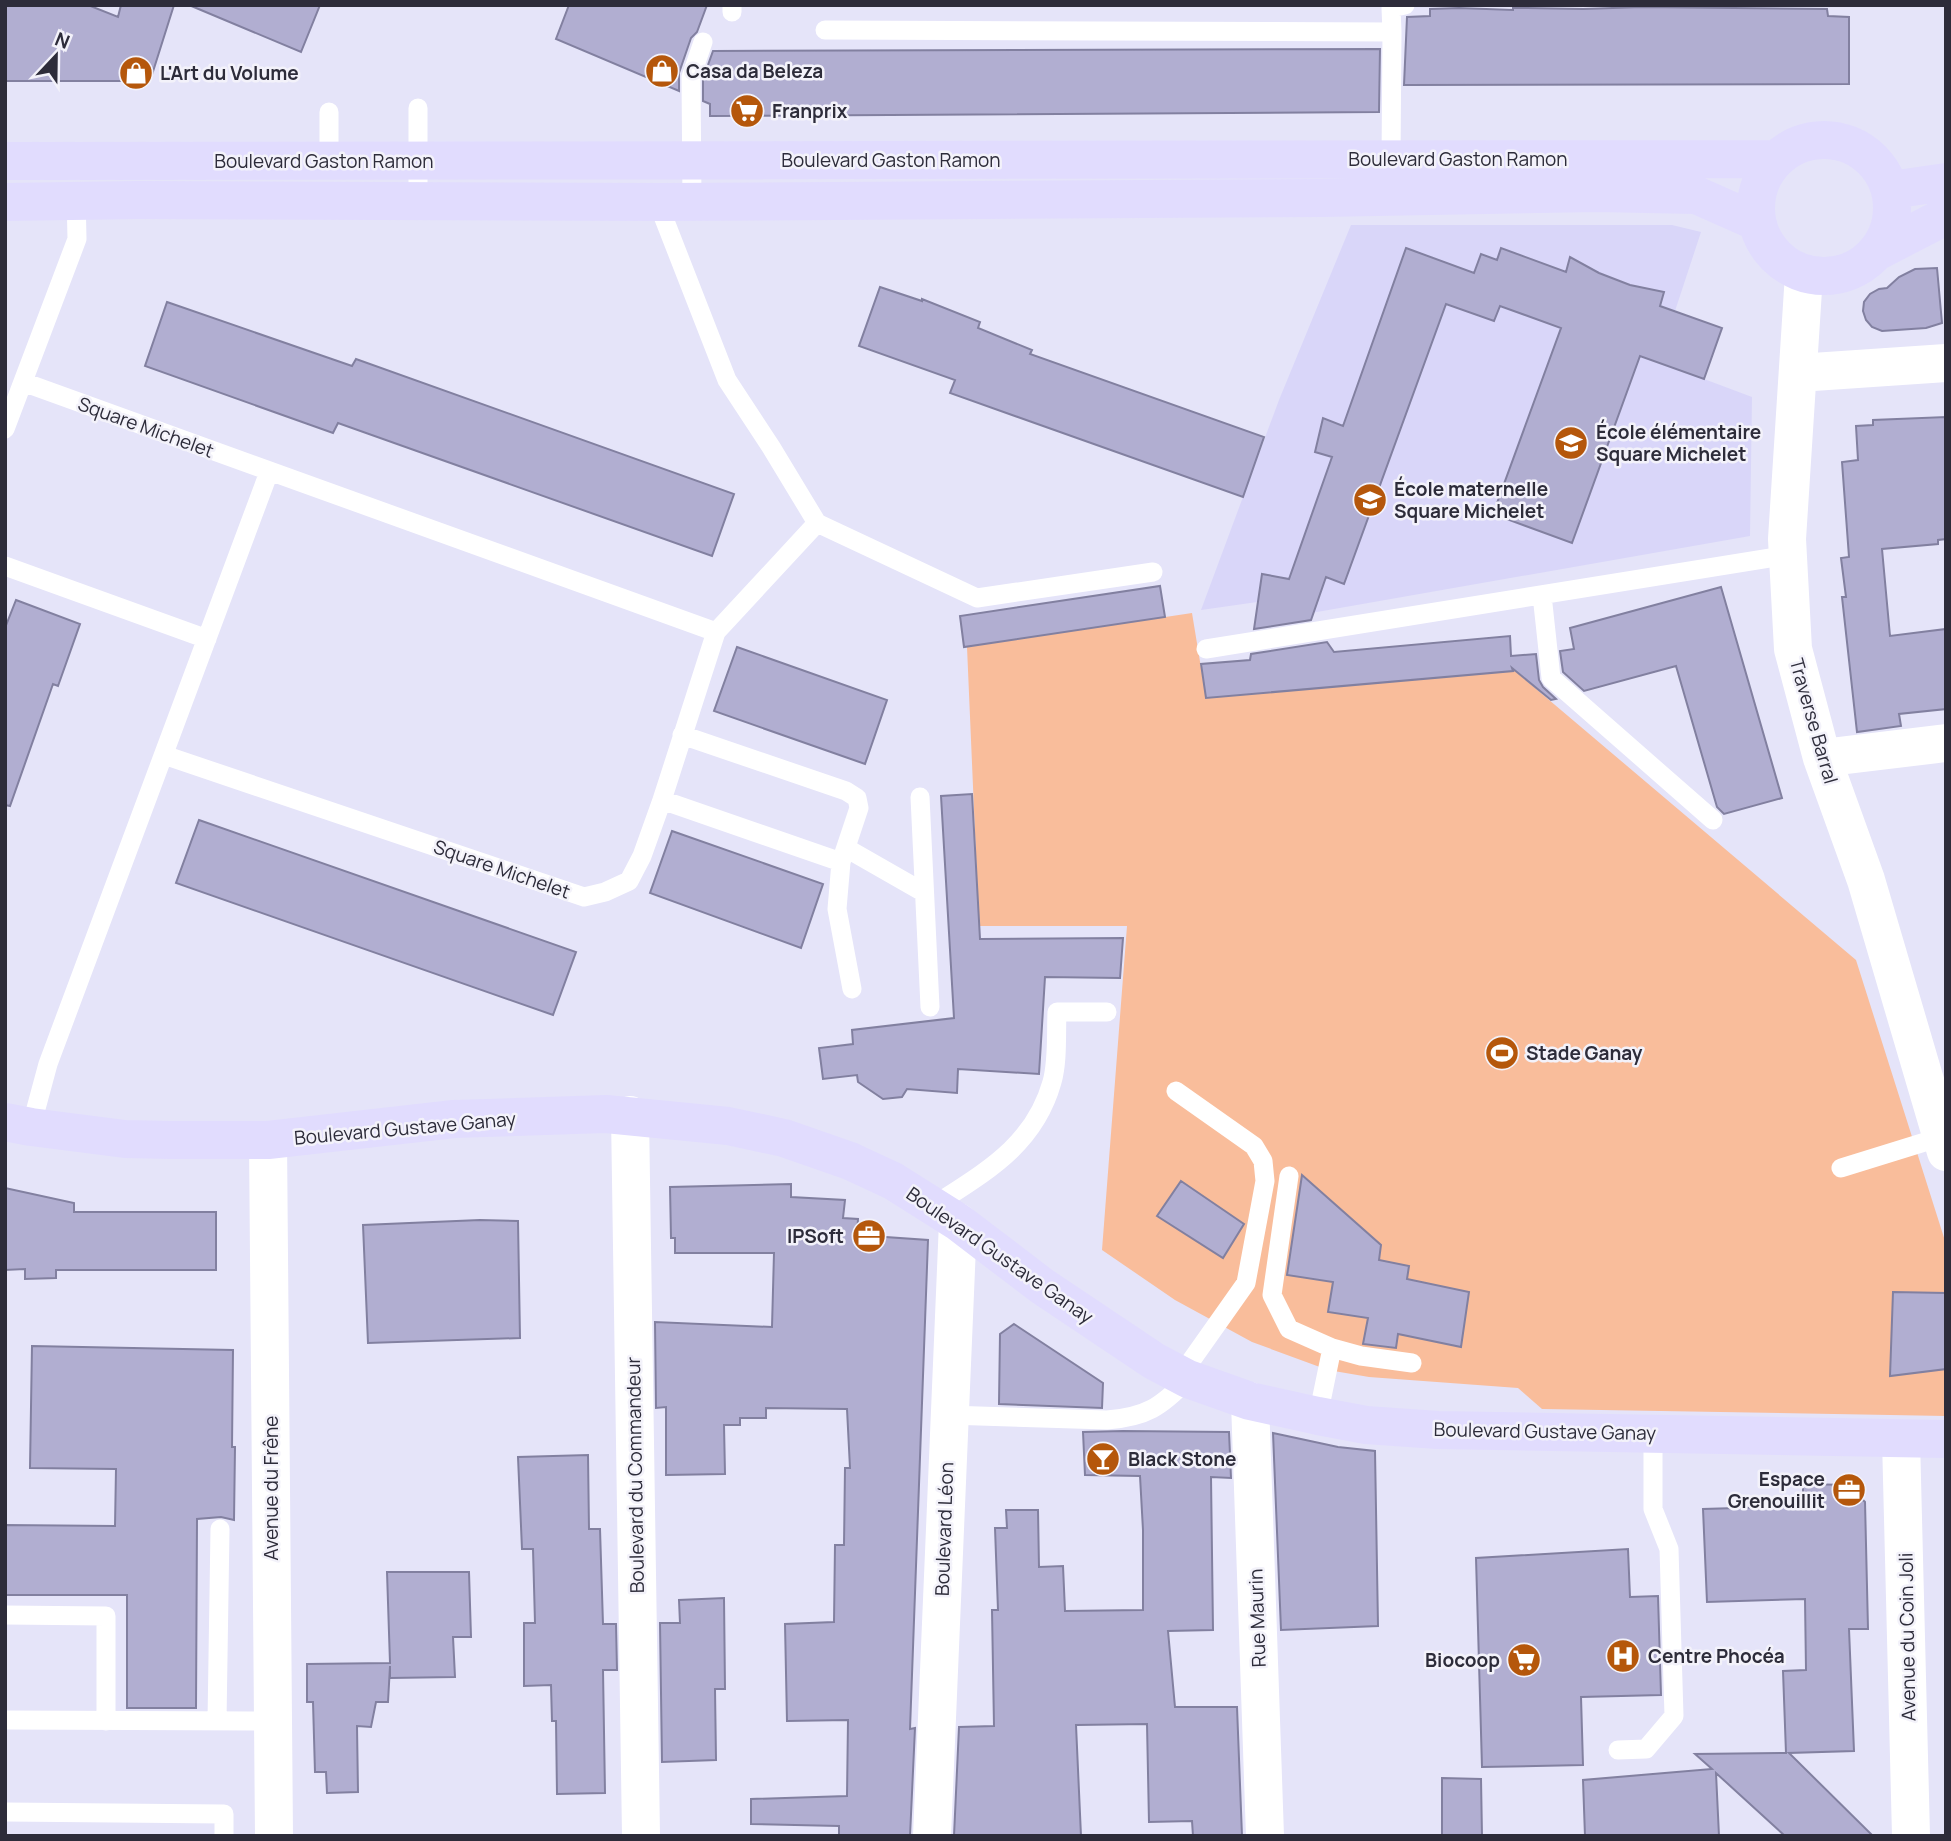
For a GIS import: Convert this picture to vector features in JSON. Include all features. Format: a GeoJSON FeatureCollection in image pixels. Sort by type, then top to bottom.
{"type":"FeatureCollection","features":[{"type":"Feature","properties":{"kind":"street"},"geometry":{"type":"LineString","coordinates":[[1830,140],[1849,144],[1866,154],[1881,170],[1891,190],[1893,211],[1889,232],[1878,251],[1864,265],[1845,274],[1824,277],[1804,274],[1788,266],[1763,240],[1757,222],[1756,199],[1763,177],[1776,159],[1792,148],[1810,141],[1830,140]]}},
{"type":"Feature","properties":{"kind":"street","name":"Boulevard Gaston Ramon"},"geometry":{"type":"LineString","coordinates":[[5,162],[1776,159]]}},
{"type":"Feature","properties":{"kind":"street"},"geometry":{"type":"LineString","coordinates":[[1891,190],[1946,182]]}},
{"type":"Feature","properties":{"kind":"street","name":"Boulevard Gaston Ramon"},"geometry":{"type":"LineString","coordinates":[[5,202],[418,201],[677,209],[1597,193],[1696,195],[1757,222]]}},
{"type":"Feature","properties":{"kind":"street"},"geometry":{"type":"LineString","coordinates":[[1878,251],[1946,216]]}},
{"type":"Feature","properties":{"kind":"street","name":"Traverse Barral"},"geometry":{"type":"LineString","coordinates":[[1804,274],[1788,555],[1793,649],[1822,758],[1866,880],[1944,1145]]}},
{"type":"Feature","properties":{"kind":"street"},"geometry":{"type":"LineString","coordinates":[[1798,373],[1946,363]]}},
{"type":"Feature","properties":{"kind":"street"},"geometry":{"type":"LineString","coordinates":[[1822,758],[1946,743]]}},
{"type":"Feature","properties":{"kind":"street","name":"Boulevard Gustave Ganay"},"geometry":{"type":"LineString","coordinates":[[18,1125],[125,1139],[268,1140],[454,1119],[606,1114],[728,1125],[783,1138],[850,1161],[893,1181],[946,1214],[1042,1286],[1154,1361],[1184,1377],[1250,1401],[1366,1425],[1438,1430],[1946,1440]]}},
{"type":"Feature","properties":{"kind":"street","name":"Boulevard du Commandeur"},"geometry":{"type":"LineString","coordinates":[[630,1115],[641,1836]]}},
{"type":"Feature","properties":{"kind":"street","name":"Avenue du Frêne"},"geometry":{"type":"LineString","coordinates":[[268,1140],[274,1836]]}},
{"type":"Feature","properties":{"kind":"street","name":"Boulevard Léon"},"geometry":{"type":"LineString","coordinates":[[932,1836],[948,1415],[946,1214]]}},
{"type":"Feature","properties":{"kind":"street","name":"Rue Maurin"},"geometry":{"type":"LineString","coordinates":[[1250,1401],[1265,1836]]}},
{"type":"Feature","properties":{"kind":"street","name":"Avenue du Coin Joli"},"geometry":{"type":"LineString","coordinates":[[1901,1439],[1911,1836]]}},
{"type":"Feature","properties":{"kind":"lane"},"geometry":{"type":"LineString","coordinates":[[1391,160],[1391,8],[1405,5]]}},
{"type":"Feature","properties":{"kind":"lane"},"geometry":{"type":"LineString","coordinates":[[825,30],[1392,32]]}},
{"type":"Feature","properties":{"kind":"lane"},"geometry":{"type":"LineString","coordinates":[[703,42],[691,77],[691,160],[677,209],[681,262],[727,380],[817,523],[977,598],[1153,572]]}},
{"type":"Feature","properties":{"kind":"lane"},"geometry":{"type":"LineString","coordinates":[[418,108],[418,201]]}},
{"type":"Feature","properties":{"kind":"lane"},"geometry":{"type":"LineString","coordinates":[[329,112],[329,201]]}},
{"type":"Feature","properties":{"kind":"lane"},"geometry":{"type":"LineString","coordinates":[[5,429],[77,239],[75,161]]}},
{"type":"Feature","properties":{"kind":"lane","name":"Square Michelet"},"geometry":{"type":"LineString","coordinates":[[23,382],[716,632]]}},
{"type":"Feature","properties":{"kind":"lane"},"geometry":{"type":"LineString","coordinates":[[18,1125],[48,1063],[269,472]]}},
{"type":"Feature","properties":{"kind":"lane","name":"Square Michelet"},"geometry":{"type":"LineString","coordinates":[[164,755],[583,897],[605,892],[629,881],[642,856],[716,632],[817,523]]}},
{"type":"Feature","properties":{"kind":"lane"},"geometry":{"type":"LineString","coordinates":[[1206,649],[1788,555]]}},
{"type":"Feature","properties":{"kind":"lane"},"geometry":{"type":"LineString","coordinates":[[5,566],[207,639]]}},
{"type":"Feature","properties":{"kind":"lane"},"geometry":{"type":"LineString","coordinates":[[1542,595],[1551,678],[1713,821]]}},
{"type":"Feature","properties":{"kind":"lane"},"geometry":{"type":"LineString","coordinates":[[682,735],[857,798],[859,808],[844,855],[837,909],[852,989]]}},
{"type":"Feature","properties":{"kind":"lane"},"geometry":{"type":"LineString","coordinates":[[920,797],[930,1007]]}},
{"type":"Feature","properties":{"kind":"lane"},"geometry":{"type":"LineString","coordinates":[[662,800],[844,855],[923,892]]}},
{"type":"Feature","properties":{"kind":"lane"},"geometry":{"type":"LineString","coordinates":[[946,1214],[1015,1148],[1031,1129],[1053,1080],[1057,1012],[1107,1012]]}},
{"type":"Feature","properties":{"kind":"lane"},"geometry":{"type":"LineString","coordinates":[[948,1415],[1128,1419],[1151,1411],[1168,1400],[1246,1283],[1265,1181],[1263,1161],[1254,1146],[1176,1091]]}},
{"type":"Feature","properties":{"kind":"lane"},"geometry":{"type":"LineString","coordinates":[[1841,1168],[1944,1145]]}},
{"type":"Feature","properties":{"kind":"lane"},"geometry":{"type":"LineString","coordinates":[[1289,1176],[1272,1295],[1289,1329],[1332,1348],[1361,1356],[1412,1363]]}},
{"type":"Feature","properties":{"kind":"lane"},"geometry":{"type":"LineString","coordinates":[[1318,1416],[1332,1348]]}},
{"type":"Feature","properties":{"kind":"lane"},"geometry":{"type":"LineString","coordinates":[[1618,1750],[1646,1749],[1674,1716],[1669,1549],[1653,1509],[1653,1433]]}},
{"type":"Feature","properties":{"kind":"lane"},"geometry":{"type":"LineString","coordinates":[[216,1721],[220,1530]]}},
{"type":"Feature","properties":{"kind":"lane"},"geometry":{"type":"LineString","coordinates":[[5,1615],[106,1616],[106,1721]]}},
{"type":"Feature","properties":{"kind":"lane"},"geometry":{"type":"LineString","coordinates":[[5,1720],[273,1721]]}},
{"type":"Feature","properties":{"kind":"lane"},"geometry":{"type":"LineString","coordinates":[[5,1812],[224,1814],[224,1836]]}},
{"type":"Feature","properties":{"kind":"shaded area","name":"École élémentaire Square Michelet"},"geometry":{"type":"Polygon","coordinates":[[[1351,225],[1672,225],[1701,232],[1675,311],[1722,328],[1704,379],[1752,397],[1750,536],[1255,623],[1257,602],[1201,610],[1279,400],[1351,225]]]}},
{"type":"Feature","properties":{"kind":"shaded area","name":"Stade Ganay"},"geometry":{"type":"Polygon","coordinates":[[[1192,613],[1206,698],[1515,671],[1856,960],[1946,1244],[1946,1416],[1542,1409],[1518,1388],[1369,1377],[1328,1370],[1252,1342],[1175,1300],[1102,1250],[1127,926],[979,926],[967,647],[1192,613]]]}},
{"type":"Feature","properties":{"kind":"building"},"geometry":{"type":"Polygon","coordinates":[[[5,5],[88,5],[118,17],[121,5],[174,5],[150,81],[5,81],[5,5]]]}},
{"type":"Feature","properties":{"kind":"building"},"geometry":{"type":"Polygon","coordinates":[[[189,5],[320,5],[301,52],[189,5]]]}},
{"type":"Feature","properties":{"kind":"building"},"geometry":{"type":"Polygon","coordinates":[[[569,5],[707,5],[697,32],[691,38],[679,73],[679,91],[556,39],[569,5]]]}},
{"type":"Feature","properties":{"kind":"building"},"geometry":{"type":"Polygon","coordinates":[[[1430,9],[1827,9],[1828,16],[1849,17],[1849,84],[1404,85],[1407,17],[1430,16],[1430,9]]]}},
{"type":"Feature","properties":{"kind":"building"},"geometry":{"type":"Polygon","coordinates":[[[1380,49],[1379,112],[710,116],[710,104],[703,101],[703,79],[713,51],[1380,49]]]}},
{"type":"Feature","properties":{"kind":"building"},"geometry":{"type":"Polygon","coordinates":[[[1406,248],[1474,273],[1481,254],[1497,260],[1501,248],[1566,272],[1570,257],[1599,273],[1630,285],[1664,292],[1660,306],[1722,328],[1704,379],[1640,356],[1572,543],[1493,514],[1561,328],[1500,306],[1494,321],[1446,304],[1344,584],[1326,577],[1311,620],[1254,629],[1262,574],[1289,579],[1332,457],[1315,452],[1323,418],[1343,426],[1406,248]]]}},
{"type":"Feature","properties":{"kind":"building"},"geometry":{"type":"Polygon","coordinates":[[[1937,268],[1942,323],[1926,328],[1882,331],[1872,327],[1866,320],[1864,302],[1870,294],[1887,288],[1899,277],[1915,269],[1937,268]]]}},
{"type":"Feature","properties":{"kind":"building"},"geometry":{"type":"Polygon","coordinates":[[[880,287],[922,299],[980,322],[978,328],[1032,350],[1030,354],[1264,437],[1243,497],[950,393],[955,380],[859,346],[880,287]]]}},
{"type":"Feature","properties":{"kind":"building"},"geometry":{"type":"Polygon","coordinates":[[[167,302],[352,366],[356,359],[734,494],[712,556],[338,423],[333,433],[145,366],[167,302]]]}},
{"type":"Feature","properties":{"kind":"building"},"geometry":{"type":"Polygon","coordinates":[[[1946,417],[1946,539],[1938,540],[1938,544],[1882,549],[1890,636],[1946,629],[1946,709],[1899,714],[1901,726],[1857,732],[1842,597],[1846,597],[1841,558],[1849,557],[1842,462],[1858,460],[1856,426],[1873,425],[1873,420],[1946,417]]]}},
{"type":"Feature","properties":{"kind":"building"},"geometry":{"type":"Polygon","coordinates":[[[1160,586],[1165,617],[964,647],[960,616],[1160,586]]]}},
{"type":"Feature","properties":{"kind":"building"},"geometry":{"type":"Polygon","coordinates":[[[1721,587],[1782,798],[1724,814],[1717,807],[1676,666],[1584,691],[1563,672],[1560,651],[1574,649],[1570,628],[1721,587]]]}},
{"type":"Feature","properties":{"kind":"building"},"geometry":{"type":"Polygon","coordinates":[[[16,600],[80,624],[58,686],[53,684],[10,806],[5,805],[5,628],[16,600]]]}},
{"type":"Feature","properties":{"kind":"building"},"geometry":{"type":"Polygon","coordinates":[[[1510,636],[1511,656],[1536,654],[1539,680],[1556,699],[1551,700],[1512,668],[1513,671],[1206,698],[1201,664],[1250,660],[1251,654],[1327,642],[1334,652],[1510,636]]]}},
{"type":"Feature","properties":{"kind":"building"},"geometry":{"type":"Polygon","coordinates":[[[737,647],[887,700],[865,764],[714,711],[737,647]]]}},
{"type":"Feature","properties":{"kind":"building"},"geometry":{"type":"Polygon","coordinates":[[[972,794],[980,939],[1123,938],[1120,978],[1045,977],[1039,1074],[958,1069],[957,1093],[907,1089],[902,1097],[883,1099],[858,1082],[857,1075],[823,1079],[819,1048],[853,1044],[852,1030],[954,1018],[941,796],[972,794]]]}},
{"type":"Feature","properties":{"kind":"building"},"geometry":{"type":"Polygon","coordinates":[[[199,820],[576,952],[553,1015],[176,883],[199,820]]]}},
{"type":"Feature","properties":{"kind":"building"},"geometry":{"type":"Polygon","coordinates":[[[672,831],[823,884],[801,948],[650,893],[672,831]]]}},
{"type":"Feature","properties":{"kind":"building"},"geometry":{"type":"Polygon","coordinates":[[[1302,1175],[1381,1245],[1379,1260],[1409,1266],[1407,1279],[1469,1292],[1461,1347],[1398,1334],[1396,1348],[1363,1344],[1368,1318],[1328,1312],[1333,1282],[1287,1275],[1302,1175]]]}},
{"type":"Feature","properties":{"kind":"building"},"geometry":{"type":"Polygon","coordinates":[[[1181,1181],[1244,1224],[1223,1258],[1157,1216],[1181,1181]]]}},
{"type":"Feature","properties":{"kind":"building"},"geometry":{"type":"Polygon","coordinates":[[[791,1184],[791,1197],[845,1200],[843,1218],[858,1219],[857,1235],[928,1240],[910,1729],[915,1728],[910,1836],[839,1836],[839,1826],[751,1824],[751,1799],[847,1796],[848,1720],[787,1721],[785,1624],[834,1622],[835,1545],[844,1545],[845,1468],[850,1468],[847,1409],[766,1408],[766,1418],[740,1418],[740,1425],[724,1425],[725,1474],[666,1475],[666,1407],[656,1408],[655,1322],[772,1327],[774,1253],[675,1253],[675,1238],[671,1238],[670,1187],[791,1184]]]}},
{"type":"Feature","properties":{"kind":"building"},"geometry":{"type":"Polygon","coordinates":[[[5,1188],[74,1203],[74,1212],[216,1212],[216,1270],[56,1270],[56,1278],[25,1279],[25,1269],[5,1270],[5,1188]]]}},
{"type":"Feature","properties":{"kind":"building"},"geometry":{"type":"Polygon","coordinates":[[[518,1221],[520,1338],[368,1343],[363,1225],[518,1221]]]}},
{"type":"Feature","properties":{"kind":"building"},"geometry":{"type":"Polygon","coordinates":[[[1893,1292],[1946,1293],[1946,1369],[1890,1376],[1893,1292]]]}},
{"type":"Feature","properties":{"kind":"building"},"geometry":{"type":"Polygon","coordinates":[[[1014,1324],[1103,1383],[1102,1408],[999,1404],[1000,1334],[1014,1324]]]}},
{"type":"Feature","properties":{"kind":"building"},"geometry":{"type":"Polygon","coordinates":[[[32,1346],[233,1350],[234,1520],[221,1517],[197,1519],[196,1708],[127,1708],[127,1595],[5,1595],[5,1525],[115,1526],[116,1469],[30,1468],[32,1346]]]}},
{"type":"Feature","properties":{"kind":"building"},"geometry":{"type":"Polygon","coordinates":[[[1083,1432],[1229,1432],[1231,1478],[1211,1477],[1213,1630],[1168,1631],[1175,1707],[1237,1707],[1242,1836],[1193,1836],[1192,1821],[1149,1822],[1147,1724],[1076,1725],[1081,1836],[954,1836],[959,1727],[994,1726],[992,1610],[998,1610],[995,1528],[1007,1528],[1006,1510],[1038,1510],[1039,1567],[1063,1566],[1065,1611],[1143,1610],[1140,1476],[1085,1475],[1083,1432]]]}},
{"type":"Feature","properties":{"kind":"building"},"geometry":{"type":"Polygon","coordinates":[[[1273,1433],[1338,1447],[1375,1451],[1378,1626],[1281,1630],[1273,1433]]]}},
{"type":"Feature","properties":{"kind":"building"},"geometry":{"type":"Polygon","coordinates":[[[588,1455],[589,1529],[600,1529],[603,1624],[616,1624],[617,1670],[603,1670],[605,1793],[557,1794],[556,1721],[552,1721],[551,1685],[524,1686],[524,1623],[535,1623],[533,1549],[522,1549],[518,1457],[588,1455]]]}},
{"type":"Feature","properties":{"kind":"building"},"geometry":{"type":"Polygon","coordinates":[[[1803,1484],[1848,1485],[1865,1502],[1868,1629],[1849,1629],[1854,1751],[1789,1753],[1873,1836],[1785,1836],[1716,1773],[1719,1836],[1585,1836],[1583,1780],[1712,1769],[1695,1754],[1786,1753],[1783,1671],[1806,1670],[1805,1599],[1707,1602],[1703,1509],[1803,1506],[1803,1484]]]}},
{"type":"Feature","properties":{"kind":"building","name":"Biocoop"},"geometry":{"type":"Polygon","coordinates":[[[1628,1549],[1630,1597],[1658,1596],[1661,1695],[1581,1697],[1583,1765],[1482,1767],[1476,1558],[1628,1549]]]}},
{"type":"Feature","properties":{"kind":"building"},"geometry":{"type":"Polygon","coordinates":[[[387,1572],[469,1572],[471,1637],[453,1637],[455,1677],[390,1678],[390,1666],[388,1702],[376,1702],[371,1727],[357,1726],[358,1792],[327,1793],[326,1772],[315,1772],[313,1702],[307,1702],[307,1664],[390,1663],[387,1572]]]}},
{"type":"Feature","properties":{"kind":"building"},"geometry":{"type":"Polygon","coordinates":[[[724,1598],[725,1689],[715,1689],[716,1760],[662,1762],[660,1623],[680,1623],[679,1600],[724,1598]]]}},
{"type":"Feature","properties":{"kind":"building"},"geometry":{"type":"Polygon","coordinates":[[[1442,1778],[1481,1779],[1482,1836],[1442,1836],[1442,1778]]]}},
{"type":"Feature","properties":{"kind":"place","name":"Casa da Beleza"},"geometry":{"type":"Point","coordinates":[662,71]}},
{"type":"Feature","properties":{"kind":"place","name":"L'Art du Volume"},"geometry":{"type":"Point","coordinates":[136,73]}},
{"type":"Feature","properties":{"kind":"place","name":"Franprix"},"geometry":{"type":"Point","coordinates":[747,111]}},
{"type":"Feature","properties":{"kind":"place","name":"École élémentaire Square Michelet"},"geometry":{"type":"Point","coordinates":[1571,443]}},
{"type":"Feature","properties":{"kind":"place","name":"École maternelle Square Michelet"},"geometry":{"type":"Point","coordinates":[1370,500]}},
{"type":"Feature","properties":{"kind":"place","name":"Stade Ganay"},"geometry":{"type":"Point","coordinates":[1502,1053]}},
{"type":"Feature","properties":{"kind":"place","name":"IPSoft"},"geometry":{"type":"Point","coordinates":[869,1236]}},
{"type":"Feature","properties":{"kind":"place","name":"Black Stone"},"geometry":{"type":"Point","coordinates":[1103,1459]}},
{"type":"Feature","properties":{"kind":"place","name":"Espace Grenouillit"},"geometry":{"type":"Point","coordinates":[1849,1490]}},
{"type":"Feature","properties":{"kind":"place","name":"Centre Phocéa"},"geometry":{"type":"Point","coordinates":[1623,1656]}},
{"type":"Feature","properties":{"kind":"place","name":"Biocoop"},"geometry":{"type":"Point","coordinates":[1524,1660]}}]}
